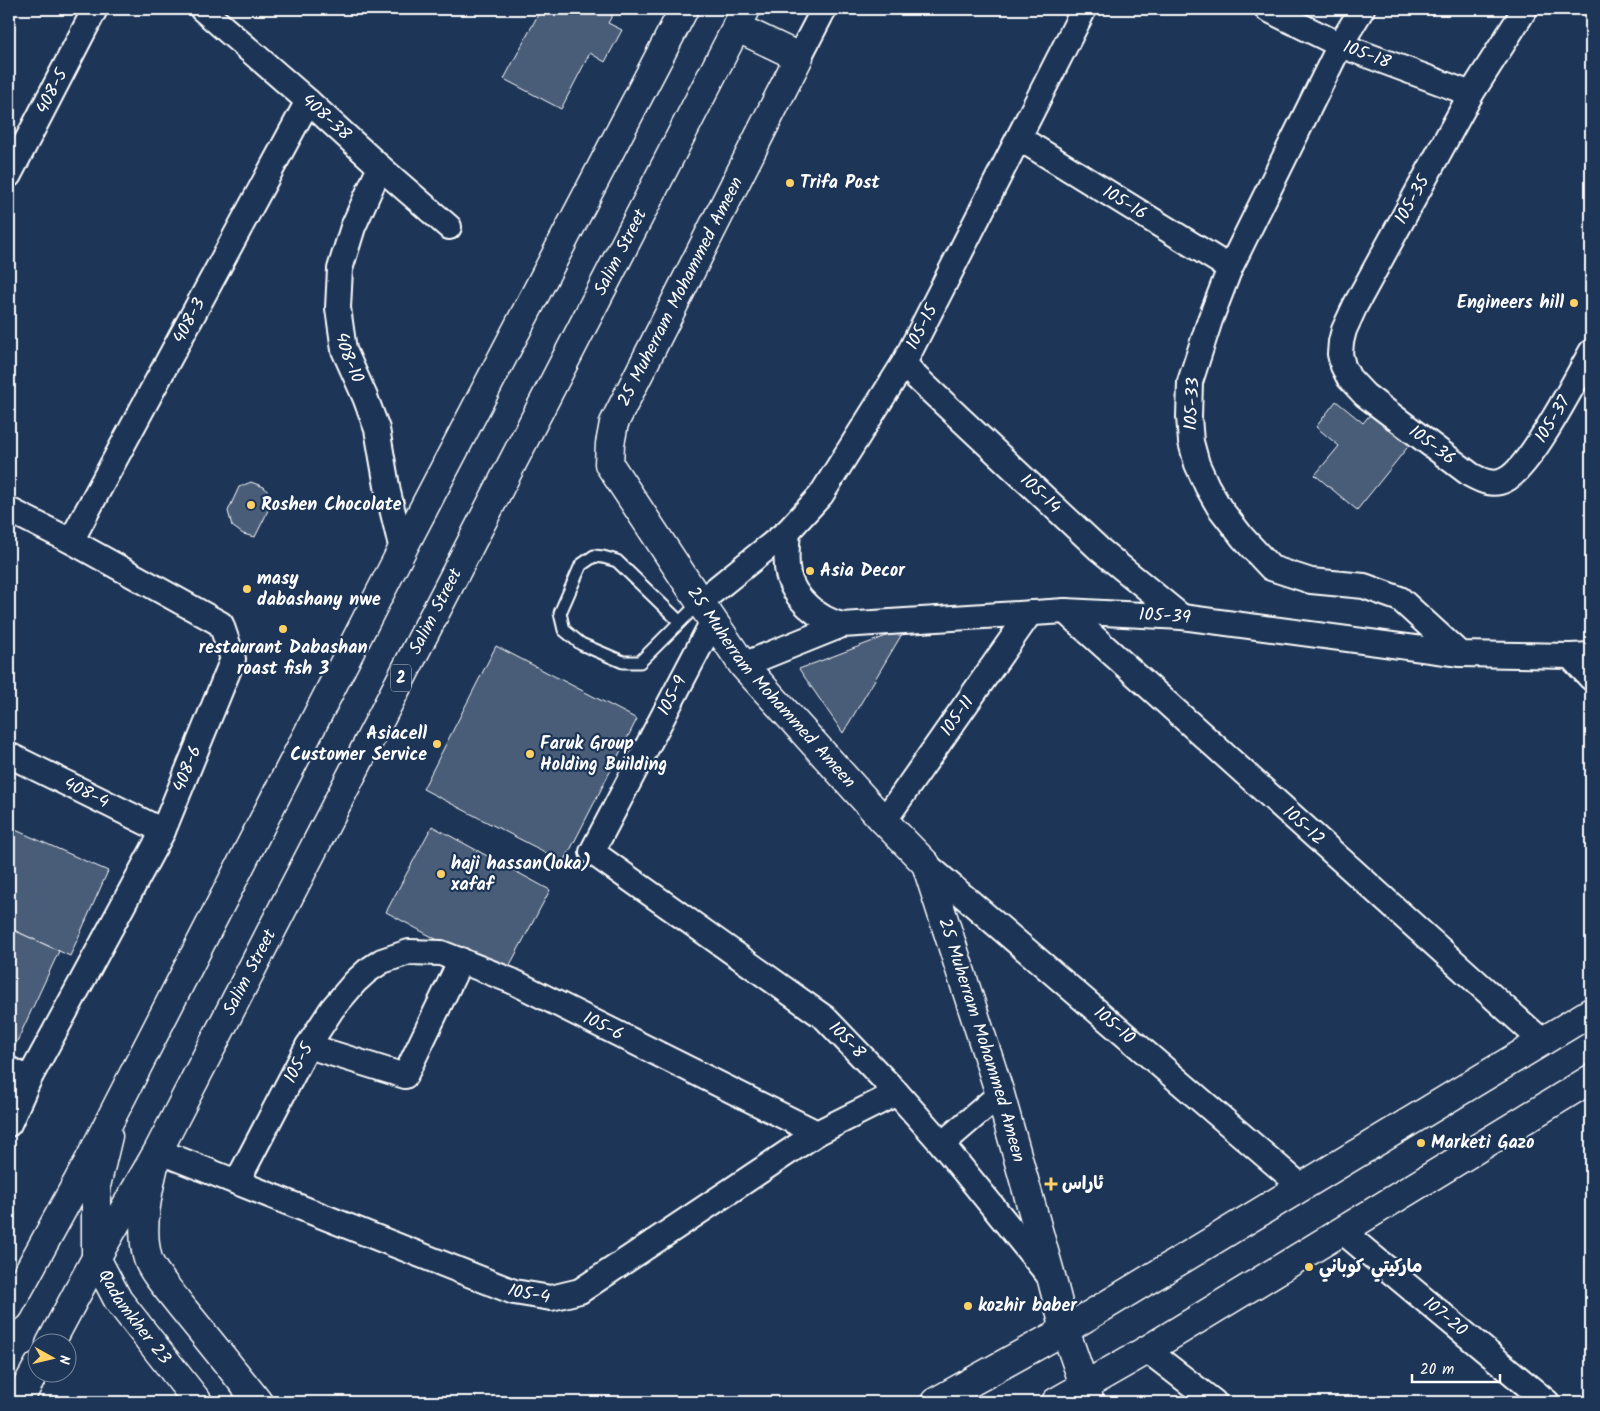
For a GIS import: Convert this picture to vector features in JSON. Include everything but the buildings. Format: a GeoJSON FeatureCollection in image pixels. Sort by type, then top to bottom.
{"type":"FeatureCollection","features":[{"type":"Feature","properties":{"kind":"main road"},"geometry":{"type":"LineString","coordinates":[[9,1307],[89,1160],[402,550],[684,9]]}},
{"type":"Feature","properties":{"kind":"main road"},"geometry":{"type":"LineString","coordinates":[[741,18],[800,57]]}},
{"type":"Feature","properties":{"kind":"main road","name":"Salim Street"},"geometry":{"type":"LineString","coordinates":[[55,1334],[96,1258],[158,1151],[741,18]]}},
{"type":"Feature","properties":{"kind":"main road","name":"25 Muherram Mohammed Ameen"},"geometry":{"type":"LineString","coordinates":[[800,57],[614,423],[609,464],[743,665],[884,821],[926,864],[1000,1094],[1065,1330],[1087,1394]]}},
{"type":"Feature","properties":{"kind":"main road"},"geometry":{"type":"LineString","coordinates":[[935,1402],[1065,1330],[1591,1012]]}},
{"type":"Feature","properties":{"kind":"main road"},"geometry":{"type":"LineString","coordinates":[[1056,1402],[1087,1394],[1147,1350],[1591,1079]]}},
{"type":"Feature","properties":{"kind":"main road","name":"Qadamkher 23"},"geometry":{"type":"LineString","coordinates":[[118,1104],[103,1153],[96,1186],[96,1258],[118,1300],[198,1402]]}},
{"type":"Feature","properties":{"kind":"main road"},"geometry":{"type":"LineString","coordinates":[[158,1151],[147,1199],[144,1238],[148,1261],[164,1284],[258,1402]]}},
{"type":"Feature","properties":{"kind":"main road"},"geometry":{"type":"LineString","coordinates":[[18,1402],[28,1384]]}},
{"type":"Feature","properties":{"kind":"street","name":"408-5"},"geometry":{"type":"LineString","coordinates":[[9,174],[95,9]]}},
{"type":"Feature","properties":{"kind":"street","name":"408-38"},"geometry":{"type":"LineString","coordinates":[[202,9],[449,227]]}},
{"type":"Feature","properties":{"kind":"street"},"geometry":{"type":"LineString","coordinates":[[800,57],[824,9]]}},
{"type":"Feature","properties":{"kind":"street","name":"105-15"},"geometry":{"type":"LineString","coordinates":[[706,612],[822,495],[904,363],[1084,9]]}},
{"type":"Feature","properties":{"kind":"street","name":"105-18"},"geometry":{"type":"LineString","coordinates":[[1267,9],[1340,45],[1471,94]]}},
{"type":"Feature","properties":{"kind":"street","name":"105-33"},"geometry":{"type":"LineString","coordinates":[[1362,9],[1340,45],[1230,268],[1210,320],[1190,382],[1188,417],[1191,442],[1197,464],[1219,507],[1243,538],[1271,568],[1311,581],[1364,586],[1400,599],[1460,654]]}},
{"type":"Feature","properties":{"kind":"street","name":"105-35"},"geometry":{"type":"LineString","coordinates":[[1365,395],[1349,378],[1343,366],[1340,354],[1344,330],[1355,306],[1471,94],[1525,9]]}},
{"type":"Feature","properties":{"kind":"street","name":"408-3"},"geometry":{"type":"LineString","coordinates":[[71,541],[308,101]]}},
{"type":"Feature","properties":{"kind":"street","name":"105-16"},"geometry":{"type":"LineString","coordinates":[[1019,138],[1230,268]]}},
{"type":"Feature","properties":{"kind":"street","name":"408-10"},"geometry":{"type":"LineString","coordinates":[[380,167],[354,227],[340,269],[338,308],[344,350],[377,429],[388,492],[402,550]]}},
{"type":"Feature","properties":{"kind":"street","name":"105-37"},"geometry":{"type":"LineString","coordinates":[[1504,480],[1515,472],[1539,442],[1591,352]]}},
{"type":"Feature","properties":{"kind":"street","name":"105-14"},"geometry":{"type":"LineString","coordinates":[[904,363],[917,378],[1099,549],[1182,617]]}},
{"type":"Feature","properties":{"kind":"street","name":"105-36"},"geometry":{"type":"LineString","coordinates":[[1365,395],[1480,481],[1493,483],[1504,480]]}},
{"type":"Feature","properties":{"kind":"street","name":"408-6"},"geometry":{"type":"LineString","coordinates":[[9,510],[71,541],[222,624],[233,659],[163,831],[19,1074],[9,1124]]}},
{"type":"Feature","properties":{"kind":"street"},"geometry":{"type":"LineString","coordinates":[[788,531],[786,556],[788,575],[800,598],[811,609],[833,623],[842,625]]}},
{"type":"Feature","properties":{"kind":"street","name":"105-39"},"geometry":{"type":"LineString","coordinates":[[743,665],[842,625],[1065,611],[1182,617],[1460,654],[1581,655]]}},
{"type":"Feature","properties":{"kind":"street","name":"105-12"},"geometry":{"type":"LineString","coordinates":[[1065,611],[1542,1041]]}},
{"type":"Feature","properties":{"kind":"street","name":"105-9"},"geometry":{"type":"LineString","coordinates":[[592,852],[706,612]]}},
{"type":"Feature","properties":{"kind":"street","name":"105-11"},"geometry":{"type":"LineString","coordinates":[[884,821],[1030,613]]}},
{"type":"Feature","properties":{"kind":"street"},"geometry":{"type":"LineString","coordinates":[[1581,655],[1591,678]]}},
{"type":"Feature","properties":{"kind":"street","name":"408-4"},"geometry":{"type":"LineString","coordinates":[[9,755],[163,831]]}},
{"type":"Feature","properties":{"kind":"street","name":"105-8"},"geometry":{"type":"LineString","coordinates":[[592,852],[825,1018],[897,1093],[942,1144],[1052,1280]]}},
{"type":"Feature","properties":{"kind":"street","name":"105-10"},"geometry":{"type":"LineString","coordinates":[[926,864],[1302,1186]]}},
{"type":"Feature","properties":{"kind":"street","name":"105-6"},"geometry":{"type":"LineString","coordinates":[[382,961],[409,952],[441,953],[462,960],[520,986],[817,1133]]}},
{"type":"Feature","properties":{"kind":"street"},"geometry":{"type":"LineString","coordinates":[[308,1046],[405,1076],[462,960]]}},
{"type":"Feature","properties":{"kind":"street","name":"105-5"},"geometry":{"type":"LineString","coordinates":[[237,1182],[308,1046],[344,994],[367,971],[382,961]]}},
{"type":"Feature","properties":{"kind":"street","name":"105-4"},"geometry":{"type":"LineString","coordinates":[[158,1151],[514,1292],[551,1298],[580,1291],[817,1133],[897,1093]]}},
{"type":"Feature","properties":{"kind":"street"},"geometry":{"type":"LineString","coordinates":[[942,1144],[1000,1094]]}},
{"type":"Feature","properties":{"kind":"street","name":"107-20"},"geometry":{"type":"LineString","coordinates":[[1342,1231],[1548,1402]]}},
{"type":"Feature","properties":{"kind":"street"},"geometry":{"type":"LineString","coordinates":[[1147,1350],[1214,1402]]}},
{"type":"Feature","properties":{"kind":"lane"},"geometry":{"type":"LineString","coordinates":[[680,622],[617,561],[603,556],[594,556],[581,565],[560,613],[564,630],[581,644],[623,662],[640,662],[680,622],[706,612]]}},
{"type":"Feature","properties":{"kind":"place","name":"Trifa Post"},"geometry":{"type":"Point","coordinates":[790,183]}},
{"type":"Feature","properties":{"kind":"place","name":"Engineers hill"},"geometry":{"type":"Point","coordinates":[1574,303]}},
{"type":"Feature","properties":{"kind":"place","name":"Roshen Chocolate"},"geometry":{"type":"Point","coordinates":[251,505]}},
{"type":"Feature","properties":{"kind":"place","name":"Asia Decor"},"geometry":{"type":"Point","coordinates":[810,571]}},
{"type":"Feature","properties":{"kind":"place","name":"masy dabashany nwe"},"geometry":{"type":"Point","coordinates":[247,589]}},
{"type":"Feature","properties":{"kind":"place","name":"restaurant Dabashan roast fish 3"},"geometry":{"type":"Point","coordinates":[283,629]}},
{"type":"Feature","properties":{"kind":"place","name":"Asiacell Customer Service"},"geometry":{"type":"Point","coordinates":[437,744]}},
{"type":"Feature","properties":{"kind":"place","name":"Faruk Group Holding Building"},"geometry":{"type":"Point","coordinates":[530,754]}},
{"type":"Feature","properties":{"kind":"place","name":"haji hassan(loka) xafaf"},"geometry":{"type":"Point","coordinates":[441,874]}},
{"type":"Feature","properties":{"kind":"place","name":"Marketi Gazo"},"geometry":{"type":"Point","coordinates":[1421,1143]}},
{"type":"Feature","properties":{"kind":"place","name":"ئاراس"},"geometry":{"type":"Point","coordinates":[1051,1184]}},
{"type":"Feature","properties":{"kind":"place","name":"ماركيتي كوباني"},"geometry":{"type":"Point","coordinates":[1309,1267]}},
{"type":"Feature","properties":{"kind":"place","name":"kozhir baber"},"geometry":{"type":"Point","coordinates":[968,1306]}}]}
